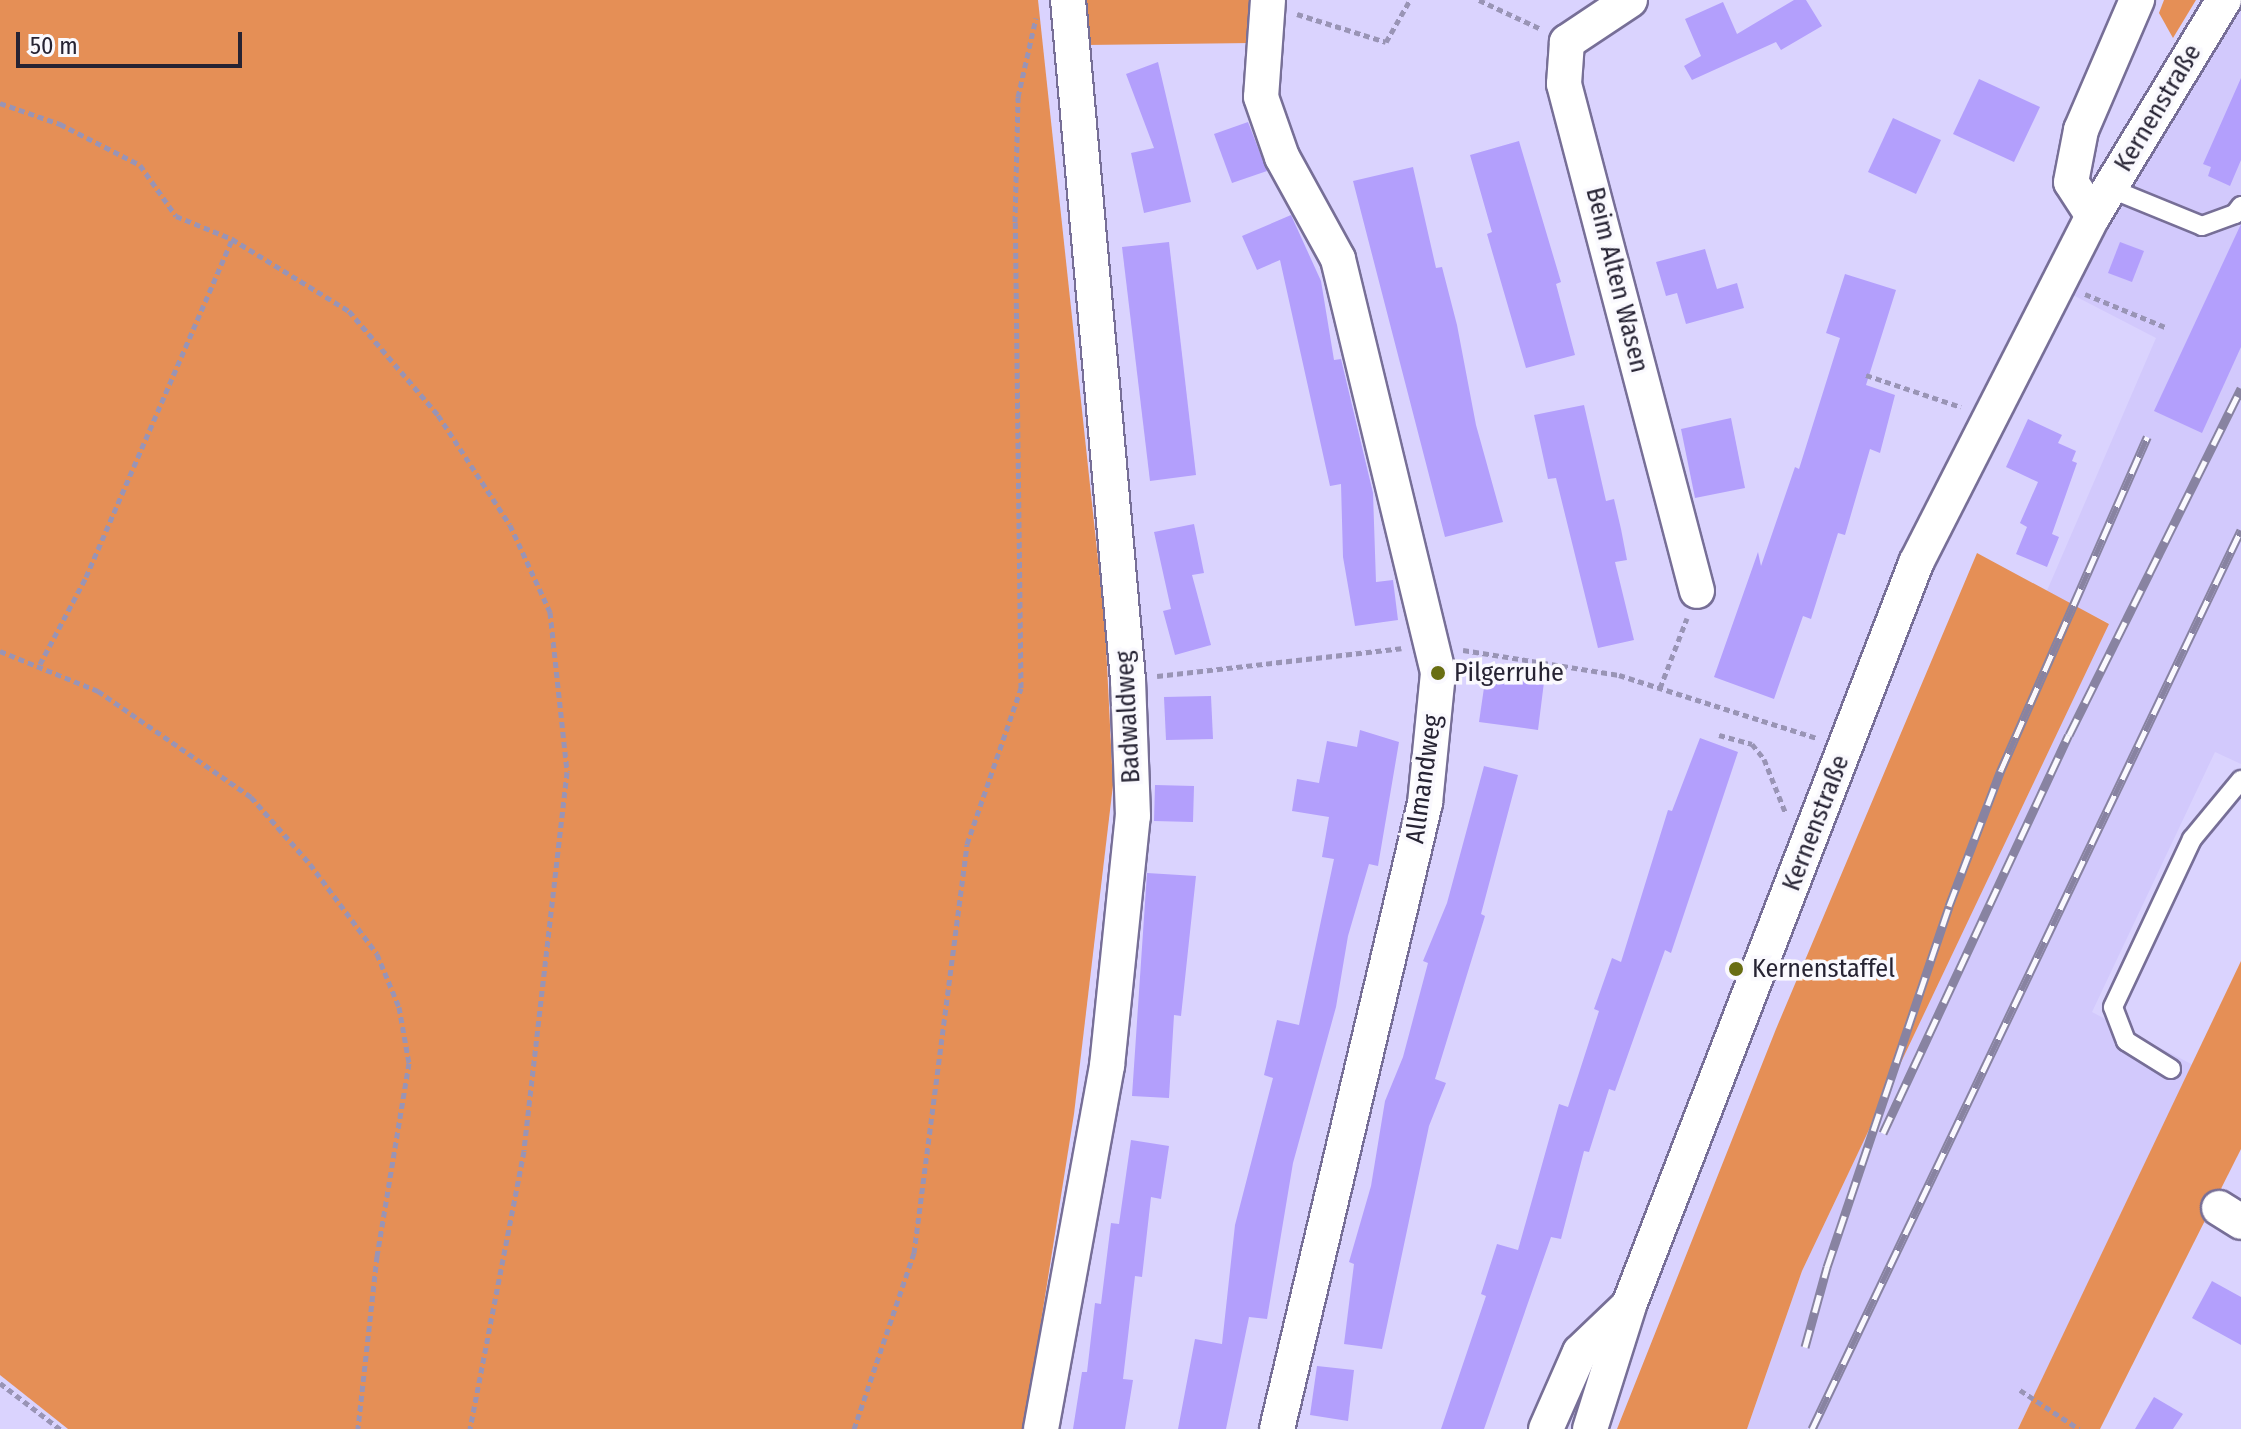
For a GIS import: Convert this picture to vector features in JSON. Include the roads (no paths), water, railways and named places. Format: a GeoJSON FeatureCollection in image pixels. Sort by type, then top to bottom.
{"type":"FeatureCollection","features":[{"type":"Feature","properties":{"kind":"street","name":"Badwaldweg"},"geometry":{"type":"LineString","coordinates":[[1041,1429],[1107,1066],[1133,816],[1128,680],[1068,0]]}},
{"type":"Feature","properties":{"kind":"street","name":"Beim Alten Wasen"},"geometry":{"type":"LineString","coordinates":[[1630,0],[1567,42],[1566,94],[1697,591]]}},
{"type":"Feature","properties":{"kind":"street","name":"Kernenstraße"},"geometry":{"type":"LineString","coordinates":[[2101,202],[2071,182],[2081,130],[2137,0]]}},
{"type":"Feature","properties":{"kind":"street","name":"Kernenstraße"},"geometry":{"type":"LineString","coordinates":[[1546,1429],[1580,1352],[1629,1305],[1916,563],[2101,202],[2224,0]]}},
{"type":"Feature","properties":{"kind":"street","name":"Allmandweg"},"geometry":{"type":"LineString","coordinates":[[1268,2],[1261,97],[1282,157],[1338,259],[1438,673],[1425,803],[1277,1429]]}},
{"type":"Feature","properties":{"kind":"street"},"geometry":{"type":"LineString","coordinates":[[1590,1429],[1629,1305]]}},
{"type":"Feature","properties":{"kind":"lane"},"geometry":{"type":"LineString","coordinates":[[2101,202],[2202,226],[2235,214],[2241,206]]}},
{"type":"Feature","properties":{"kind":"lane"},"geometry":{"type":"LineString","coordinates":[[2171,1069],[2126,1041],[2113,1007],[2192,839],[2241,780]]}},
{"type":"Feature","properties":{"kind":"railway"},"geometry":{"type":"LineString","coordinates":[[1883,1133],[2069,735],[2241,388]]}},
{"type":"Feature","properties":{"kind":"railway"},"geometry":{"type":"LineString","coordinates":[[1805,1347],[1827,1267],[1949,906],[2001,770],[2147,437]]}},
{"type":"Feature","properties":{"kind":"railway"},"geometry":{"type":"LineString","coordinates":[[1812,1429],[2241,530]]}},
{"type":"Feature","properties":{"kind":"place","name":"Pilgerruhe"},"geometry":{"type":"Point","coordinates":[1438,673]}},
{"type":"Feature","properties":{"kind":"place","name":"Kernenstaffel"},"geometry":{"type":"Point","coordinates":[1736,969]}}]}
